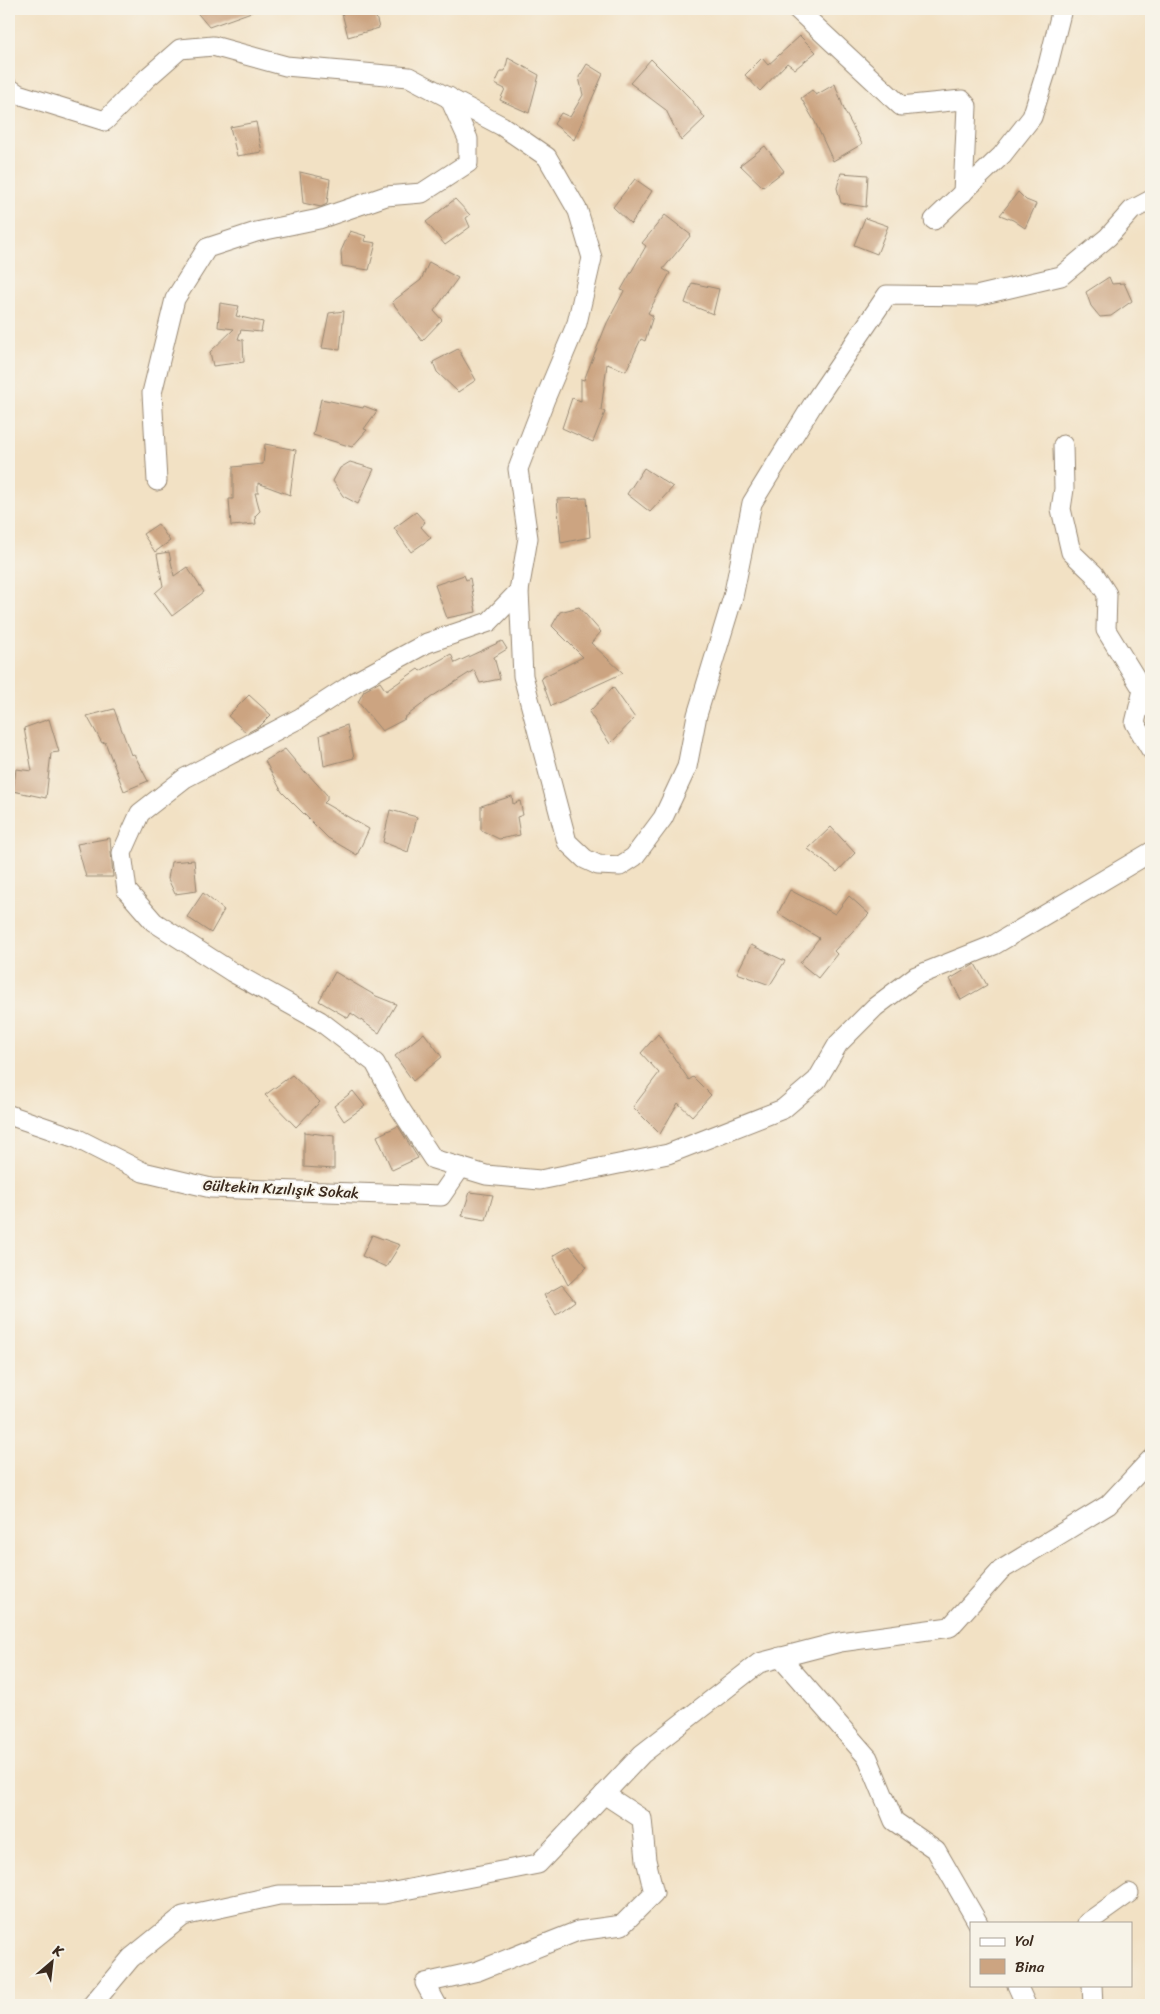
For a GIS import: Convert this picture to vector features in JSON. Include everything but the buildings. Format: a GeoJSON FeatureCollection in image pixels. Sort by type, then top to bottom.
{"type":"FeatureCollection","features":[{"type":"Feature","properties":{"kind":"street"},"geometry":{"type":"LineString","coordinates":[[797,9],[901,106],[962,100],[966,106],[963,193]]}},
{"type":"Feature","properties":{"kind":"street"},"geometry":{"type":"LineString","coordinates":[[934,220],[1002,156],[1032,117],[1047,69],[1062,9]]}},
{"type":"Feature","properties":{"kind":"street"},"geometry":{"type":"LineString","coordinates":[[9,88],[18,94],[105,121],[147,78],[180,49],[213,46],[286,66],[409,77],[502,126],[547,157],[578,211],[592,258],[578,323],[545,399],[518,469],[528,538],[519,591],[523,676],[568,842],[585,858],[598,865],[620,866],[634,857],[663,818],[687,767],[696,715],[733,597],[752,503],[813,404],[887,295],[976,296],[1061,276],[1108,237],[1132,210],[1151,200]]}},
{"type":"Feature","properties":{"kind":"street"},"geometry":{"type":"LineString","coordinates":[[157,482],[152,393],[175,299],[207,248],[256,232],[319,220],[386,196],[422,193],[468,163],[468,140],[449,97]]}},
{"type":"Feature","properties":{"kind":"street"},"geometry":{"type":"LineString","coordinates":[[1064,446],[1064,489],[1061,509],[1071,552],[1094,574],[1108,594],[1106,630],[1147,686],[1135,723],[1151,750]]}},
{"type":"Feature","properties":{"kind":"street"},"geometry":{"type":"LineString","coordinates":[[519,591],[489,622],[427,643],[357,681],[300,718],[185,778],[140,813],[122,853],[127,891],[154,922],[232,972],[320,1021],[375,1063],[397,1104],[434,1159],[486,1175],[540,1180],[668,1154],[783,1109],[817,1080],[838,1044],[875,1007],[916,976],[994,945],[1151,852]]}},
{"type":"Feature","properties":{"kind":"street","name":"Gültekin Kızılışık Sokak"},"geometry":{"type":"LineString","coordinates":[[9,1115],[76,1138],[143,1172],[211,1188],[441,1196],[461,1167]]}},
{"type":"Feature","properties":{"kind":"street"},"geometry":{"type":"LineString","coordinates":[[92,2005],[131,1958],[183,1916],[279,1895],[384,1894],[538,1864],[642,1754],[759,1662],[840,1642],[950,1626],[1001,1570],[1108,1504],[1151,1459]]}},
{"type":"Feature","properties":{"kind":"street"},"geometry":{"type":"LineString","coordinates":[[780,1657],[868,1758],[894,1821],[936,1850],[977,1922]]}},
{"type":"Feature","properties":{"kind":"street"},"geometry":{"type":"LineString","coordinates":[[437,2005],[424,1983],[478,1971],[578,1930],[622,1925],[654,1893],[646,1860],[642,1820],[604,1794]]}},
{"type":"Feature","properties":{"kind":"street"},"geometry":{"type":"LineString","coordinates":[[1087,1922],[1130,1892]]}},
{"type":"Feature","properties":{"kind":"street"},"geometry":{"type":"LineString","coordinates":[[1018,1986],[1026,2005]]}},
{"type":"Feature","properties":{"kind":"street"},"geometry":{"type":"LineString","coordinates":[[1092,1986],[1093,2005]]}}]}
